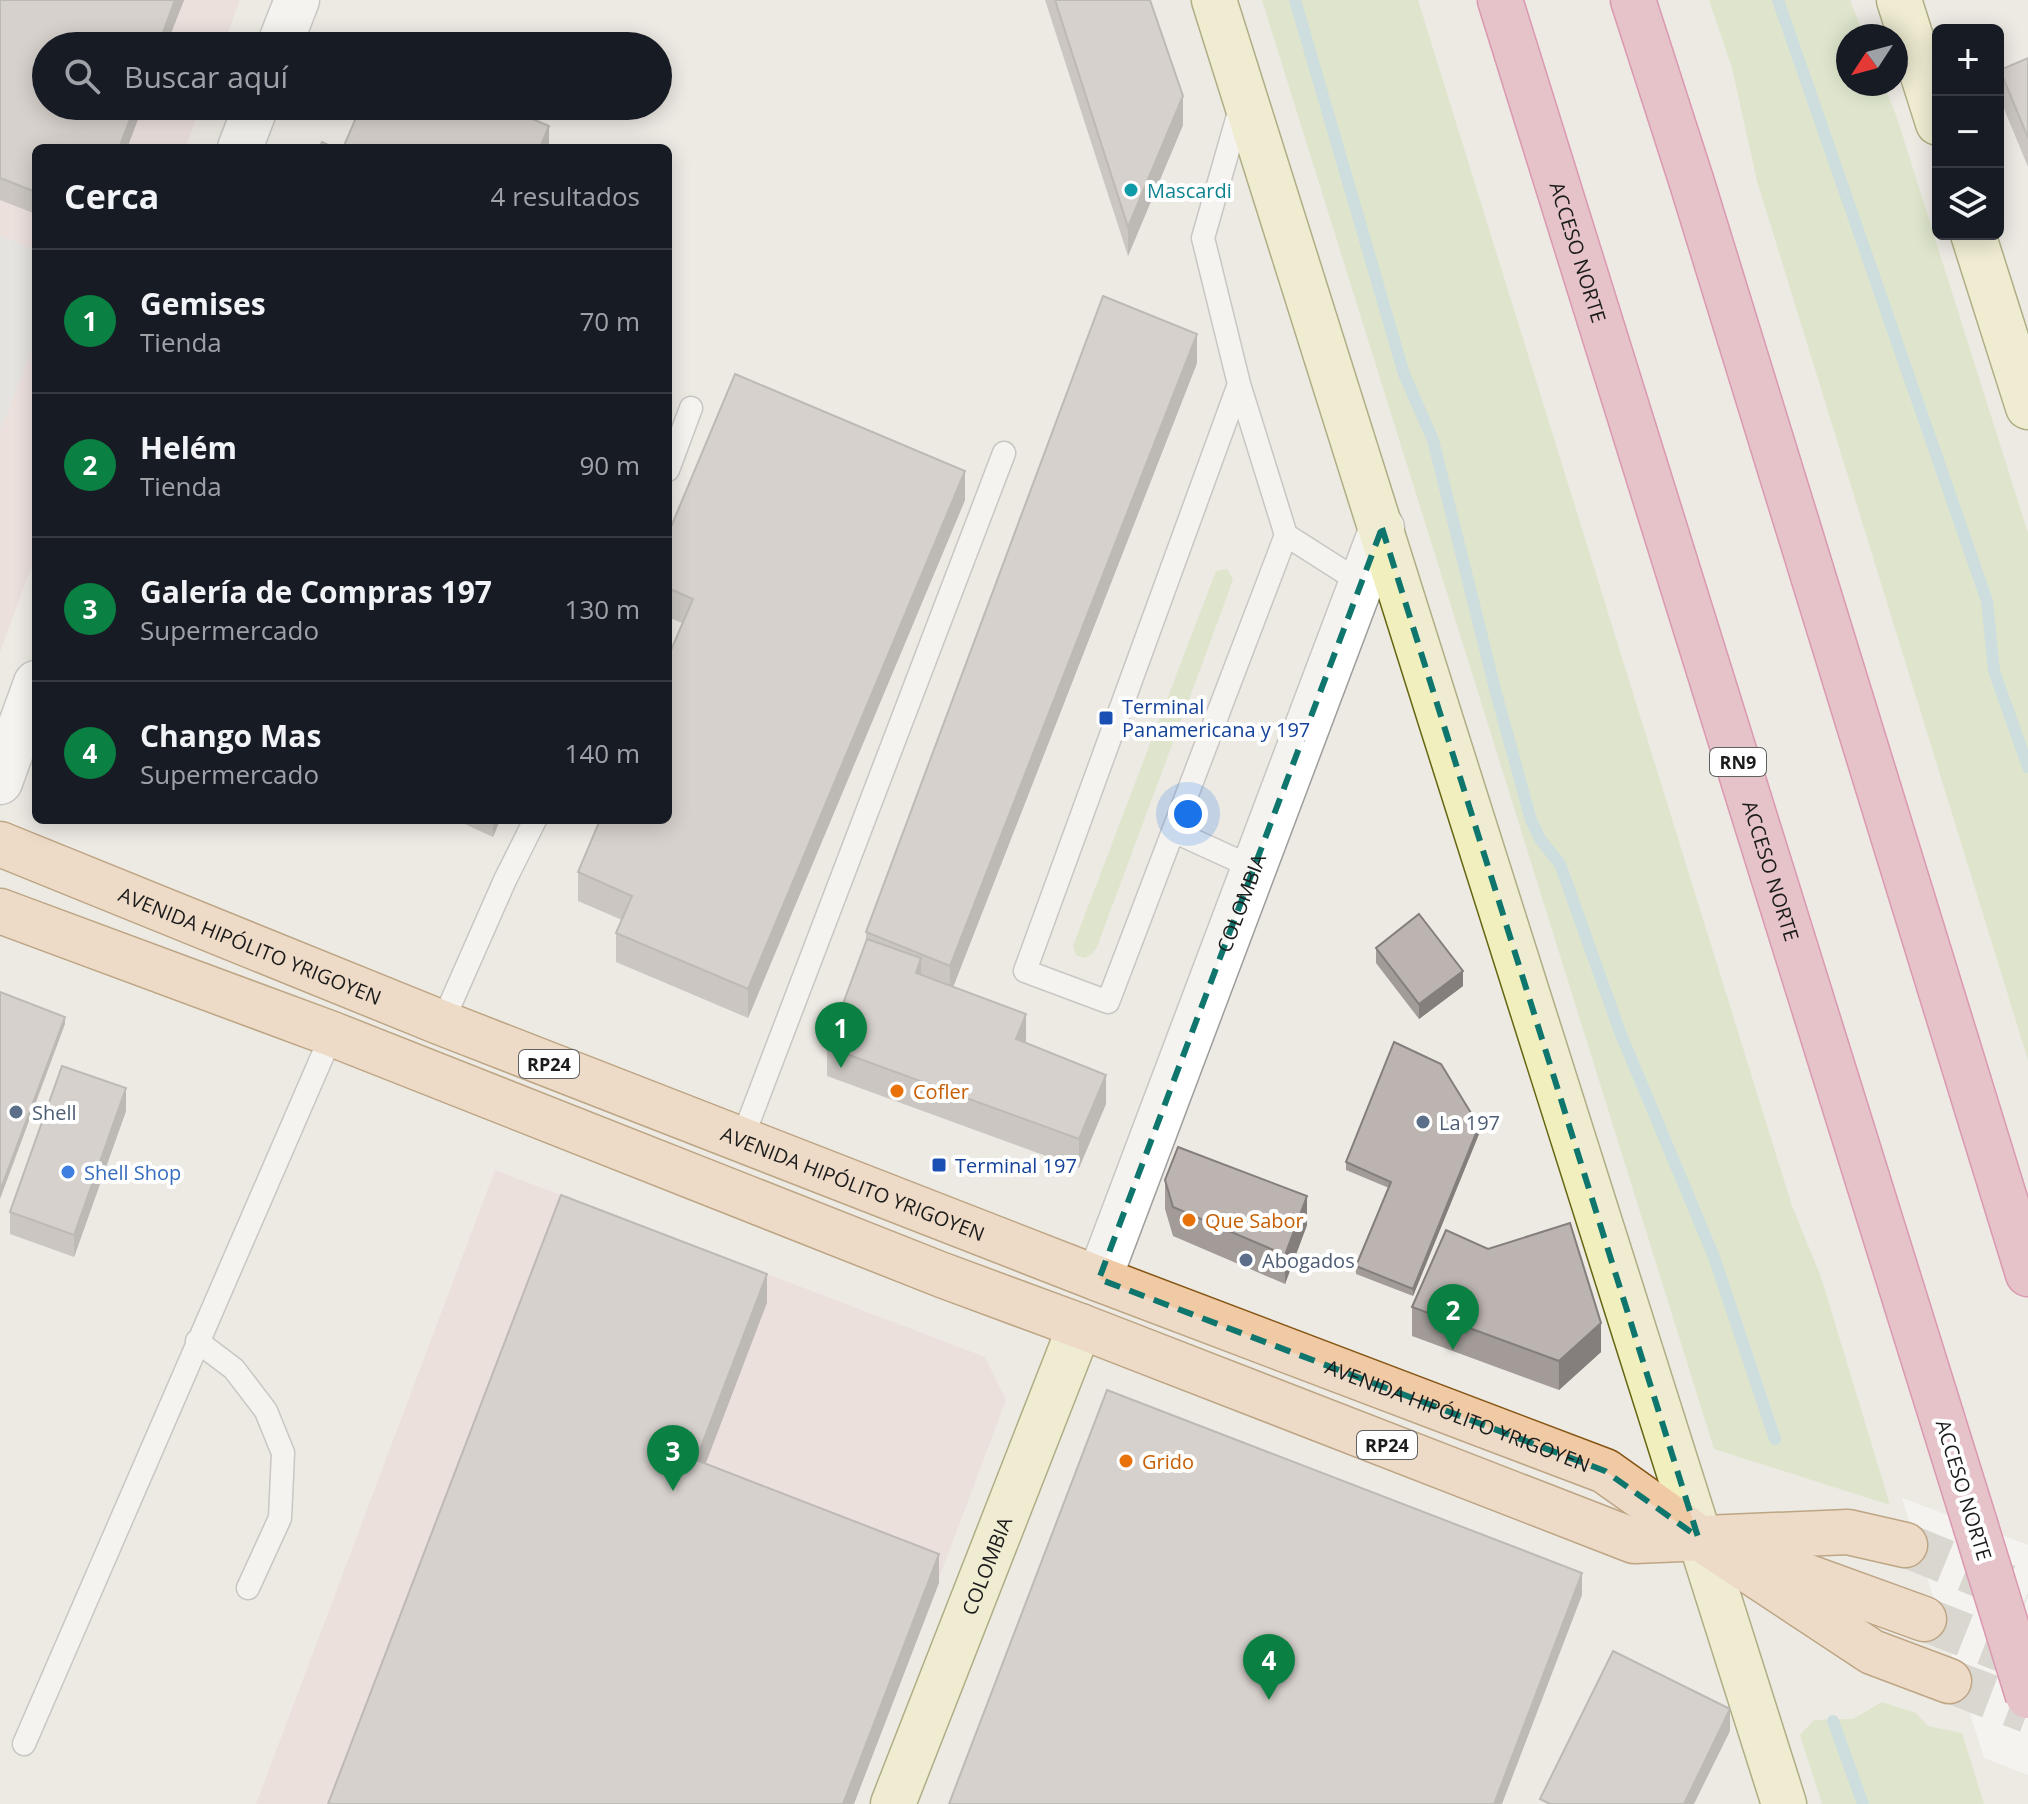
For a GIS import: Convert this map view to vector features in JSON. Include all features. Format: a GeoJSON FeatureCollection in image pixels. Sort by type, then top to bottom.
{"type":"FeatureCollection","features":[{"type":"Feature","properties":{"kind":"highway","name":"ACCESO NORTE"},"geometry":{"type":"LineString","coordinates":[[1500,0],[2028,1696]]}},
{"type":"Feature","properties":{"kind":"highway"},"geometry":{"type":"LineString","coordinates":[[1633,0],[1697,198],[2028,1274]]}},
{"type":"Feature","properties":{"kind":"main road","name":"AVENIDA HIPÓLITO YRIGOYEN"},"geometry":{"type":"LineString","coordinates":[[0,844],[442,1023],[1099,1279],[1605,1471],[1698,1537],[1872,1652],[1949,1681]]}},
{"type":"Feature","properties":{"kind":"main road","name":"AVENIDA HIPÓLITO YRIGOYEN"},"geometry":{"type":"LineString","coordinates":[[0,911],[332,1034],[942,1275],[1634,1541],[1848,1532],[1905,1545]]}},
{"type":"Feature","properties":{"kind":"main road","name":"AVENIDA HIPÓLITO YRIGOYEN"},"geometry":{"type":"LineString","coordinates":[[1698,1537],[1924,1619]]}},
{"type":"Feature","properties":{"kind":"street"},"geometry":{"type":"LineString","coordinates":[[284,32],[297,0]]}},
{"type":"Feature","properties":{"kind":"street"},"geometry":{"type":"LineString","coordinates":[[1214,0],[1784,1804]]}},
{"type":"Feature","properties":{"kind":"street"},"geometry":{"type":"LineString","coordinates":[[1899,0],[1932,104]]}},
{"type":"Feature","properties":{"kind":"street"},"geometry":{"type":"LineString","coordinates":[[242,144],[251,120]]}},
{"type":"Feature","properties":{"kind":"street"},"geometry":{"type":"LineString","coordinates":[[1975,240],[2028,407]]}},
{"type":"Feature","properties":{"kind":"street","name":"COLOMBIA"},"geometry":{"type":"LineString","coordinates":[[1099,1279],[1382,528]]}},
{"type":"Feature","properties":{"kind":"street"},"geometry":{"type":"LineString","coordinates":[[0,782],[32,694]]}},
{"type":"Feature","properties":{"kind":"street","name":"COLOMBIA"},"geometry":{"type":"LineString","coordinates":[[893,1804],[1080,1326]]}},
{"type":"Feature","properties":{"kind":"lane"},"geometry":{"type":"LineString","coordinates":[[1239,384],[1025,971],[1108,1002],[1286,535],[1239,384],[1203,238],[1244,95]]}},
{"type":"Feature","properties":{"kind":"lane"},"geometry":{"type":"LineString","coordinates":[[672,459],[691,408]]}},
{"type":"Feature","properties":{"kind":"lane"},"geometry":{"type":"LineString","coordinates":[[742,1139],[1004,453]]}},
{"type":"Feature","properties":{"kind":"lane"},"geometry":{"type":"LineString","coordinates":[[1286,535],[1360,584],[1405,604]]}},
{"type":"Feature","properties":{"kind":"lane"},"geometry":{"type":"LineString","coordinates":[[442,1023],[533,824]]}},
{"type":"Feature","properties":{"kind":"lane"},"geometry":{"type":"LineString","coordinates":[[1173,831],[1254,868]]}},
{"type":"Feature","properties":{"kind":"lane"},"geometry":{"type":"LineString","coordinates":[[24,1744],[332,1034]]}},
{"type":"Feature","properties":{"kind":"lane"},"geometry":{"type":"LineString","coordinates":[[197,1341],[234,1369],[266,1411],[283,1453],[280,1518],[248,1588]]}},
{"type":"Feature","properties":{"kind":"highlighted area"},"geometry":{"type":"Polygon","coordinates":[[[1382,528],[1698,1537],[1605,1471],[1099,1279],[1382,528]]]}},
{"type":"Feature","properties":{"kind":"shaded area"},"geometry":{"type":"Polygon","coordinates":[[[0,0],[240,0],[228,32],[32,32],[32,120],[196,120],[187,144],[32,144],[32,565],[0,652],[0,0]]]}},
{"type":"Feature","properties":{"kind":"shaded area"},"geometry":{"type":"Polygon","coordinates":[[[0,235],[32,248],[32,349],[0,432],[0,235]]]}},
{"type":"Feature","properties":{"kind":"shaded area"},"geometry":{"type":"Polygon","coordinates":[[[495,1170],[985,1357],[1006,1400],[854,1804],[256,1804],[495,1170]]]}},
{"type":"Feature","properties":{"kind":"green space"},"geometry":{"type":"Polygon","coordinates":[[[1262,0],[1418,0],[1792,1206],[1821,1277],[1890,1505],[1714,1449],[1262,0]]]}},
{"type":"Feature","properties":{"kind":"green space"},"geometry":{"type":"Polygon","coordinates":[[[1709,0],[1850,0],[1859,24],[1836,24],[1836,96],[1888,96],[2028,533],[2028,1060],[1757,181],[1732,68],[1709,0]]]}},
{"type":"Feature","properties":{"kind":"green space"},"geometry":{"type":"Polygon","coordinates":[[[1227,569],[1233,579],[1228,594],[1097,947],[1084,958],[1076,955],[1073,946],[1216,571],[1227,569]]]}},
{"type":"Feature","properties":{"kind":"green space"},"geometry":{"type":"Polygon","coordinates":[[[1882,1702],[1916,1713],[1928,1726],[1962,1733],[1984,1804],[1822,1804],[1800,1735],[1814,1720],[1853,1719],[1882,1702]]]}},
{"type":"Feature","properties":{"kind":"pier"},"geometry":{"type":"Polygon","coordinates":[[[1902,1498],[2028,1545],[2028,1775],[1984,1758],[1902,1498]]]}},
{"type":"Feature","properties":{"kind":"building"},"geometry":{"type":"Polygon","coordinates":[[[0,0],[175,0],[163,32],[32,32],[32,120],[130,120],[121,144],[32,144],[32,190],[0,178],[0,0]]]}},
{"type":"Feature","properties":{"kind":"building","name":"Mascardi"},"geometry":{"type":"Polygon","coordinates":[[[1055,0],[1150,0],[1183,96],[1128,227],[1055,0]]]}},
{"type":"Feature","properties":{"kind":"building"},"geometry":{"type":"Polygon","coordinates":[[[2028,58],[2028,138],[2004,80],[2004,68],[2028,58]]]}},
{"type":"Feature","properties":{"kind":"building"},"geometry":{"type":"Polygon","coordinates":[[[355,120],[535,120],[549,126],[542,144],[345,144],[355,120]]]}},
{"type":"Feature","properties":{"kind":"building"},"geometry":{"type":"Polygon","coordinates":[[[1103,296],[1197,334],[950,966],[866,932],[1103,296]]]}},
{"type":"Feature","properties":{"kind":"building"},"geometry":{"type":"Polygon","coordinates":[[[735,374],[965,471],[748,989],[616,933],[632,896],[578,872],[598,824],[672,824],[672,648],[693,599],[672,590],[672,524],[735,374]]]}},
{"type":"Feature","properties":{"kind":"building"},"geometry":{"type":"Polygon","coordinates":[[[1419,914],[1463,971],[1419,1004],[1376,948],[1419,914]]]}},
{"type":"Feature","properties":{"kind":"building"},"geometry":{"type":"Polygon","coordinates":[[[867,939],[921,958],[916,973],[1026,1014],[1016,1039],[1106,1075],[1079,1139],[827,1047],[867,939]]]}},
{"type":"Feature","properties":{"kind":"building","name":"Shell"},"geometry":{"type":"Polygon","coordinates":[[[0,992],[65,1017],[0,1191],[0,992]]]}},
{"type":"Feature","properties":{"kind":"building"},"geometry":{"type":"Polygon","coordinates":[[[1394,1042],[1441,1064],[1479,1126],[1413,1289],[1356,1266],[1391,1182],[1346,1162],[1394,1042]]]}},
{"type":"Feature","properties":{"kind":"building","name":"Shell Shop"},"geometry":{"type":"Polygon","coordinates":[[[62,1066],[126,1088],[74,1235],[10,1212],[62,1066]]]}},
{"type":"Feature","properties":{"kind":"building"},"geometry":{"type":"Polygon","coordinates":[[[1178,1147],[1307,1196],[1285,1255],[1173,1207],[1165,1180],[1178,1147]]]}},
{"type":"Feature","properties":{"kind":"building"},"geometry":{"type":"Polygon","coordinates":[[[561,1195],[767,1274],[696,1460],[939,1554],[843,1804],[328,1804],[561,1195]]]}},
{"type":"Feature","properties":{"kind":"building"},"geometry":{"type":"Polygon","coordinates":[[[1570,1223],[1601,1323],[1559,1361],[1412,1307],[1446,1230],[1488,1249],[1570,1223]]]}},
{"type":"Feature","properties":{"kind":"building"},"geometry":{"type":"Polygon","coordinates":[[[1107,1390],[1582,1573],[1494,1804],[949,1804],[1107,1390]]]}},
{"type":"Feature","properties":{"kind":"building"},"geometry":{"type":"Polygon","coordinates":[[[1613,1651],[1730,1709],[1684,1804],[1550,1804],[1540,1799],[1613,1651]]]}},
{"type":"Feature","properties":{"kind":"waterway"},"geometry":{"type":"LineString","coordinates":[[1295,0],[1404,374],[1433,440],[1531,820],[1540,839],[1560,864],[1620,1032],[1714,1257],[1775,1439]]}},
{"type":"Feature","properties":{"kind":"waterway"},"geometry":{"type":"LineString","coordinates":[[1778,0],[1987,601],[1994,671],[2028,767]]}},
{"type":"Feature","properties":{"kind":"waterway"},"geometry":{"type":"LineString","coordinates":[[1833,1721],[1863,1804]]}},
{"type":"Feature","properties":{"kind":"tunnel"},"geometry":{"type":"LineString","coordinates":[[1905,1545],[2028,1595]]}},
{"type":"Feature","properties":{"kind":"tunnel"},"geometry":{"type":"LineString","coordinates":[[1924,1619],[2028,1660]]}},
{"type":"Feature","properties":{"kind":"tunnel"},"geometry":{"type":"LineString","coordinates":[[1949,1681],[2028,1711]]}},
{"type":"Feature","properties":{"kind":"place","name":"Mascardi"},"geometry":{"type":"Point","coordinates":[1131,190]}},
{"type":"Feature","properties":{"kind":"place","name":"Terminal Panamericana y 197"},"geometry":{"type":"Point","coordinates":[1106,718]}},
{"type":"Feature","properties":{"kind":"place","name":"Gemises"},"geometry":{"type":"Point","coordinates":[841,1068]}},
{"type":"Feature","properties":{"kind":"place","name":"Cofler"},"geometry":{"type":"Point","coordinates":[897,1091]}},
{"type":"Feature","properties":{"kind":"place","name":"Shell"},"geometry":{"type":"Point","coordinates":[16,1112]}},
{"type":"Feature","properties":{"kind":"place","name":"La 197"},"geometry":{"type":"Point","coordinates":[1423,1122]}},
{"type":"Feature","properties":{"kind":"place","name":"Terminal 197"},"geometry":{"type":"Point","coordinates":[939,1165]}},
{"type":"Feature","properties":{"kind":"place","name":"Shell Shop"},"geometry":{"type":"Point","coordinates":[68,1172]}},
{"type":"Feature","properties":{"kind":"place","name":"Que Sabor"},"geometry":{"type":"Point","coordinates":[1189,1220]}},
{"type":"Feature","properties":{"kind":"place","name":"Abogados"},"geometry":{"type":"Point","coordinates":[1246,1260]}},
{"type":"Feature","properties":{"kind":"place","name":"Helém"},"geometry":{"type":"Point","coordinates":[1453,1350]}},
{"type":"Feature","properties":{"kind":"place","name":"Grido"},"geometry":{"type":"Point","coordinates":[1126,1461]}},
{"type":"Feature","properties":{"kind":"place","name":"Galería de Compras 197"},"geometry":{"type":"Point","coordinates":[673,1491]}},
{"type":"Feature","properties":{"kind":"place","name":"Chango Mas"},"geometry":{"type":"Point","coordinates":[1269,1700]}}]}
